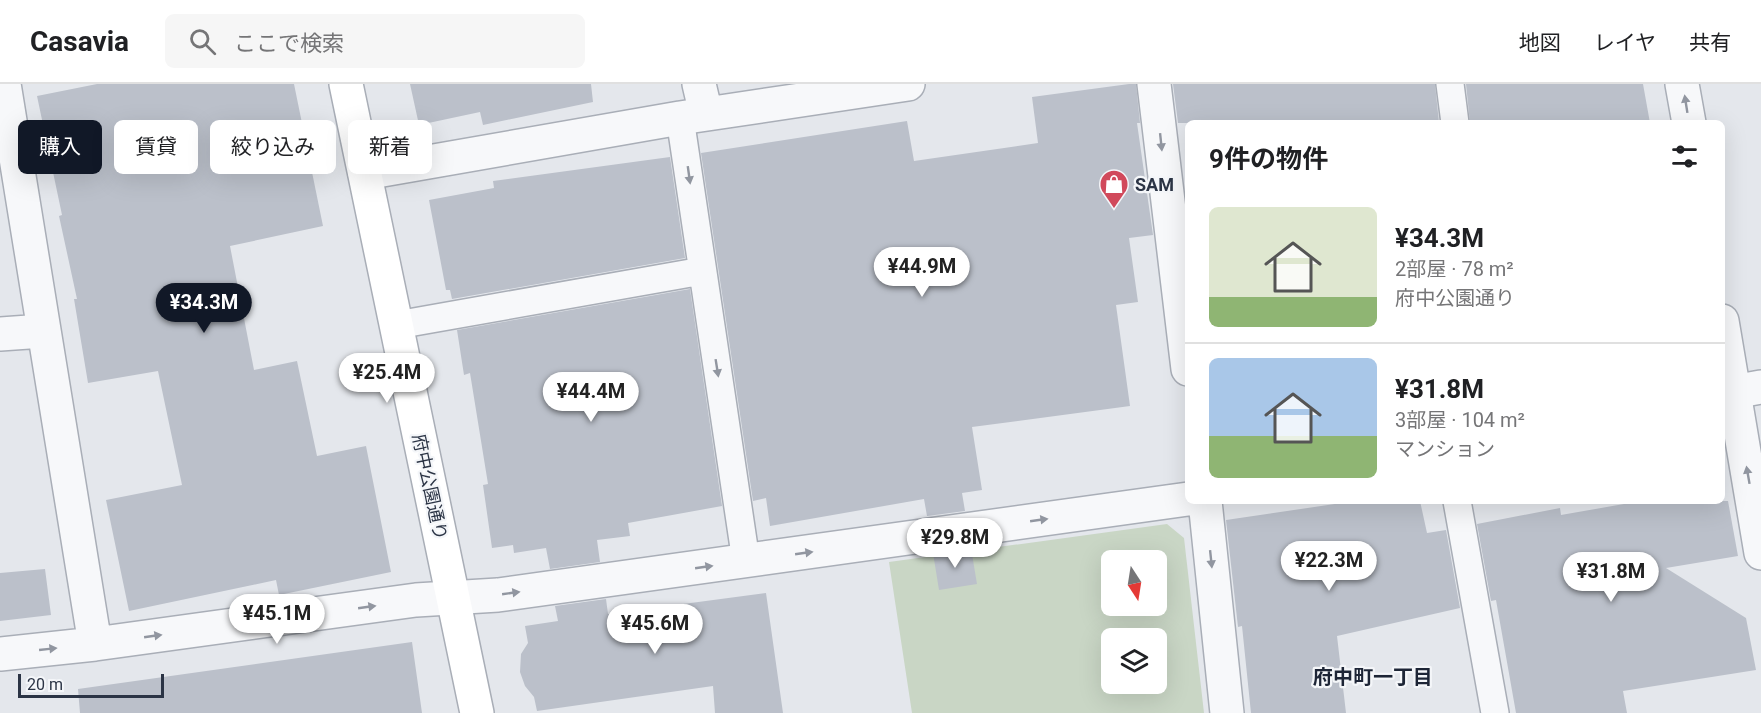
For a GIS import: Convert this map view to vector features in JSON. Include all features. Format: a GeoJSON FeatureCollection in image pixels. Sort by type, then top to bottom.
{"type":"FeatureCollection","features":[{"type":"Feature","properties":{"kind":"street"},"geometry":{"type":"LineString","coordinates":[[4,84],[95,644]]}},
{"type":"Feature","properties":{"kind":"street","name":"府中公園通り"},"geometry":{"type":"LineString","coordinates":[[346,84],[354,120]]}},
{"type":"Feature","properties":{"kind":"street"},"geometry":{"type":"LineString","coordinates":[[432,159],[695,105],[908,84]]}},
{"type":"Feature","properties":{"kind":"street"},"geometry":{"type":"LineString","coordinates":[[1154,84],[1180,247],[1185,323]]}},
{"type":"Feature","properties":{"kind":"street"},"geometry":{"type":"LineString","coordinates":[[1682,84],[1688,120]]}},
{"type":"Feature","properties":{"kind":"street","name":"府中公園通り"},"geometry":{"type":"LineString","coordinates":[[365,174],[477,713]]}},
{"type":"Feature","properties":{"kind":"street"},"geometry":{"type":"LineString","coordinates":[[0,334],[43,332]]}},
{"type":"Feature","properties":{"kind":"street"},"geometry":{"type":"LineString","coordinates":[[1725,333],[1739,391],[1761,553]]}},
{"type":"Feature","properties":{"kind":"street"},"geometry":{"type":"LineString","coordinates":[[0,654],[95,644],[452,597],[498,595],[1185,499]]}},
{"type":"Feature","properties":{"kind":"street"},"geometry":{"type":"LineString","coordinates":[[1205,504],[1227,713]]}},
{"type":"Feature","properties":{"kind":"lane"},"geometry":{"type":"LineString","coordinates":[[1450,84],[1455,120]]}},
{"type":"Feature","properties":{"kind":"lane"},"geometry":{"type":"LineString","coordinates":[[695,105],[702,271],[746,561]]}},
{"type":"Feature","properties":{"kind":"lane"},"geometry":{"type":"LineString","coordinates":[[397,326],[702,271]]}},
{"type":"Feature","properties":{"kind":"lane"},"geometry":{"type":"LineString","coordinates":[[1458,504],[1495,713]]}},
{"type":"Feature","properties":{"kind":"green space"},"geometry":{"type":"Polygon","coordinates":[[[1167,524],[1184,538],[1204,713],[912,713],[889,562],[1167,524]]]}},
{"type":"Feature","properties":{"kind":"building"},"geometry":{"type":"Polygon","coordinates":[[[97,84],[294,84],[301,120],[210,120],[210,174],[312,174],[323,226],[230,246],[254,370],[297,361],[317,456],[366,446],[391,572],[279,595],[276,580],[129,611],[106,500],[182,485],[158,371],[88,383],[74,299],[77,299],[59,216],[62,215],[53,174],[102,174],[102,120],[42,120],[37,96],[97,84]]]}},
{"type":"Feature","properties":{"kind":"building"},"geometry":{"type":"Polygon","coordinates":[[[410,84],[591,84],[593,102],[483,125],[480,112],[432,122],[432,120],[418,120],[410,84]]]}},
{"type":"Feature","properties":{"kind":"building"},"geometry":{"type":"Polygon","coordinates":[[[1136,84],[1140,123],[1137,123],[1153,235],[1129,238],[1138,302],[1116,305],[1130,406],[972,427],[982,490],[962,493],[965,511],[927,516],[924,499],[770,526],[766,498],[753,501],[701,153],[907,121],[914,161],[1038,143],[1032,97],[1136,84]]]}},
{"type":"Feature","properties":{"kind":"building"},"geometry":{"type":"Polygon","coordinates":[[[1173,84],[1435,84],[1439,120],[1185,120],[1185,123],[1178,123],[1173,84]]]}},
{"type":"Feature","properties":{"kind":"building"},"geometry":{"type":"Polygon","coordinates":[[[1466,84],[1643,84],[1649,120],[1470,120],[1466,84]]]}},
{"type":"Feature","properties":{"kind":"building"},"geometry":{"type":"Polygon","coordinates":[[[670,157],[685,258],[452,299],[450,290],[446,290],[429,200],[494,188],[493,181],[670,157]]]}},
{"type":"Feature","properties":{"kind":"building"},"geometry":{"type":"Polygon","coordinates":[[[690,289],[722,506],[628,523],[630,536],[597,540],[600,562],[550,569],[546,548],[514,553],[513,545],[492,548],[483,485],[488,484],[470,373],[464,375],[457,330],[690,289]]]}},
{"type":"Feature","properties":{"kind":"building"},"geometry":{"type":"Polygon","coordinates":[[[1725,501],[1728,501],[1738,556],[1666,568],[1746,618],[1756,670],[1623,691],[1627,713],[1516,713],[1496,600],[1491,601],[1477,524],[1560,508],[1561,515],[1624,504],[1725,504],[1725,501]]]}},
{"type":"Feature","properties":{"kind":"building"},"geometry":{"type":"Polygon","coordinates":[[[1335,504],[1421,504],[1427,533],[1446,530],[1460,608],[1337,636],[1346,713],[1251,713],[1242,626],[1238,627],[1226,520],[1335,504]]]}},
{"type":"Feature","properties":{"kind":"building"},"geometry":{"type":"Polygon","coordinates":[[[971,548],[977,584],[939,590],[933,553],[971,548]]]}},
{"type":"Feature","properties":{"kind":"building"},"geometry":{"type":"Polygon","coordinates":[[[45,569],[51,615],[0,621],[0,573],[45,569]]]}},
{"type":"Feature","properties":{"kind":"building"},"geometry":{"type":"Polygon","coordinates":[[[766,593],[783,713],[715,713],[713,686],[537,711],[534,697],[525,686],[520,672],[521,654],[528,643],[525,626],[558,621],[555,606],[606,599],[608,614],[766,593]]]}},
{"type":"Feature","properties":{"kind":"building"},"geometry":{"type":"Polygon","coordinates":[[[412,642],[422,713],[80,713],[78,689],[412,642]]]}},
{"type":"Feature","properties":{"kind":"place","name":"SAM"},"geometry":{"type":"Point","coordinates":[1114,210]}},
{"type":"Feature","properties":{"kind":"district","name":"府中町一丁目"},"geometry":{"type":"Point","coordinates":[1373,677]}}]}
